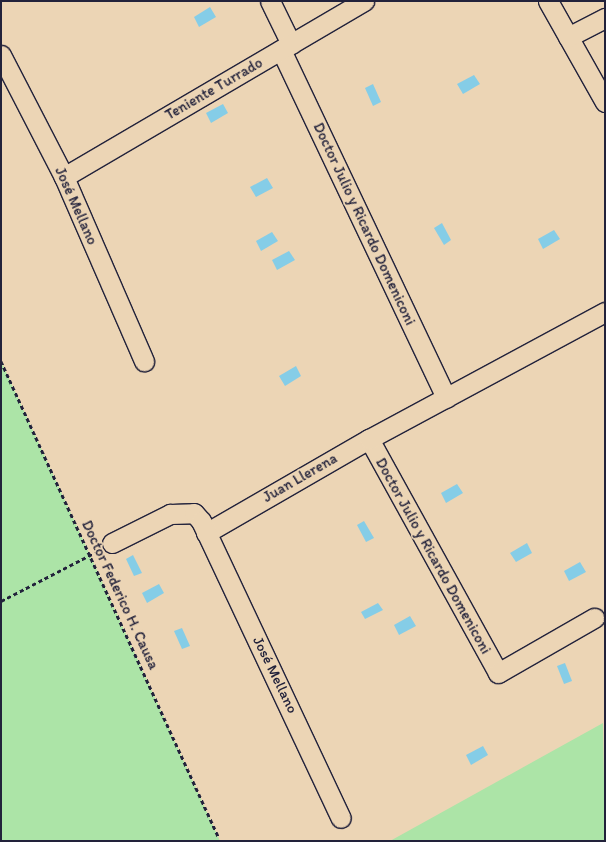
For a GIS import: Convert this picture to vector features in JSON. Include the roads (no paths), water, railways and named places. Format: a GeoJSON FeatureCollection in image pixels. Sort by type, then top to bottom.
{"type":"FeatureCollection","features":[{"type":"Feature","properties":{"kind":"street","name":"Doctor Julio y Ricardo Domeniconi"},"geometry":{"type":"LineString","coordinates":[[270,1],[286,47],[446,398]]}},
{"type":"Feature","properties":{"kind":"street","name":"Teniente Turrado"},"geometry":{"type":"LineString","coordinates":[[64,178],[364,1]]}},
{"type":"Feature","properties":{"kind":"street"},"geometry":{"type":"LineString","coordinates":[[548,1],[605,102]]}},
{"type":"Feature","properties":{"kind":"street"},"geometry":{"type":"LineString","coordinates":[[568,38],[605,18]]}},
{"type":"Feature","properties":{"kind":"street","name":"José Mellano"},"geometry":{"type":"LineString","coordinates":[[1,55],[64,178],[144,361]]}},
{"type":"Feature","properties":{"kind":"street","name":"Juan Llerena"},"geometry":{"type":"LineString","coordinates":[[206,533],[369,439],[605,312]]}},
{"type":"Feature","properties":{"kind":"street","name":"Doctor Julio y Ricardo Domeniconi"},"geometry":{"type":"LineString","coordinates":[[369,439],[498,673],[594,618]]}},
{"type":"Feature","properties":{"kind":"street"},"geometry":{"type":"LineString","coordinates":[[112,544],[170,514],[183,511],[194,513],[206,533]]}},
{"type":"Feature","properties":{"kind":"street","name":"José Mellano"},"geometry":{"type":"LineString","coordinates":[[206,533],[341,818]]}},
{"type":"Feature","properties":{"kind":"water"},"geometry":{"type":"Polygon","coordinates":[[[210,7],[216,17],[199,27],[194,17],[210,7]]]}},
{"type":"Feature","properties":{"kind":"water"},"geometry":{"type":"Polygon","coordinates":[[[474,75],[480,84],[463,94],[457,84],[474,75]]]}},
{"type":"Feature","properties":{"kind":"water"},"geometry":{"type":"Polygon","coordinates":[[[373,84],[381,102],[373,106],[365,88],[373,84]]]}},
{"type":"Feature","properties":{"kind":"water"},"geometry":{"type":"Polygon","coordinates":[[[223,104],[228,113],[211,123],[206,113],[223,104]]]}},
{"type":"Feature","properties":{"kind":"water"},"geometry":{"type":"Polygon","coordinates":[[[267,178],[273,188],[256,197],[250,187],[267,178]]]}},
{"type":"Feature","properties":{"kind":"water"},"geometry":{"type":"Polygon","coordinates":[[[442,223],[451,240],[444,245],[434,228],[442,223]]]}},
{"type":"Feature","properties":{"kind":"water"},"geometry":{"type":"Polygon","coordinates":[[[554,230],[560,239],[543,249],[538,239],[554,230]]]}},
{"type":"Feature","properties":{"kind":"water"},"geometry":{"type":"Polygon","coordinates":[[[272,232],[278,241],[261,251],[256,241],[272,232]]]}},
{"type":"Feature","properties":{"kind":"water"},"geometry":{"type":"Polygon","coordinates":[[[289,251],[295,260],[277,270],[272,260],[289,251]]]}},
{"type":"Feature","properties":{"kind":"water"},"geometry":{"type":"Polygon","coordinates":[[[296,366],[301,376],[285,386],[279,376],[296,366]]]}},
{"type":"Feature","properties":{"kind":"water"},"geometry":{"type":"Polygon","coordinates":[[[457,484],[463,493],[446,503],[441,493],[457,484]]]}},
{"type":"Feature","properties":{"kind":"water"},"geometry":{"type":"Polygon","coordinates":[[[364,521],[374,538],[366,542],[357,525],[364,521]]]}},
{"type":"Feature","properties":{"kind":"water"},"geometry":{"type":"Polygon","coordinates":[[[527,543],[532,553],[516,562],[510,553],[527,543]]]}},
{"type":"Feature","properties":{"kind":"water"},"geometry":{"type":"Polygon","coordinates":[[[133,555],[142,573],[134,576],[126,559],[133,555]]]}},
{"type":"Feature","properties":{"kind":"water"},"geometry":{"type":"Polygon","coordinates":[[[580,562],[586,572],[569,581],[564,571],[580,562]]]}},
{"type":"Feature","properties":{"kind":"water"},"geometry":{"type":"Polygon","coordinates":[[[159,584],[164,593],[147,603],[142,593],[159,584]]]}},
{"type":"Feature","properties":{"kind":"water"},"geometry":{"type":"Polygon","coordinates":[[[378,603],[383,610],[365,619],[361,612],[378,603]]]}},
{"type":"Feature","properties":{"kind":"water"},"geometry":{"type":"Polygon","coordinates":[[[410,616],[416,626],[399,635],[394,625],[410,616]]]}},
{"type":"Feature","properties":{"kind":"water"},"geometry":{"type":"Polygon","coordinates":[[[182,628],[190,646],[182,649],[174,631],[182,628]]]}},
{"type":"Feature","properties":{"kind":"water"},"geometry":{"type":"Polygon","coordinates":[[[565,663],[572,681],[564,684],[557,666],[565,663]]]}},
{"type":"Feature","properties":{"kind":"water"},"geometry":{"type":"Polygon","coordinates":[[[483,746],[488,755],[471,765],[466,755],[483,746]]]}}]}
